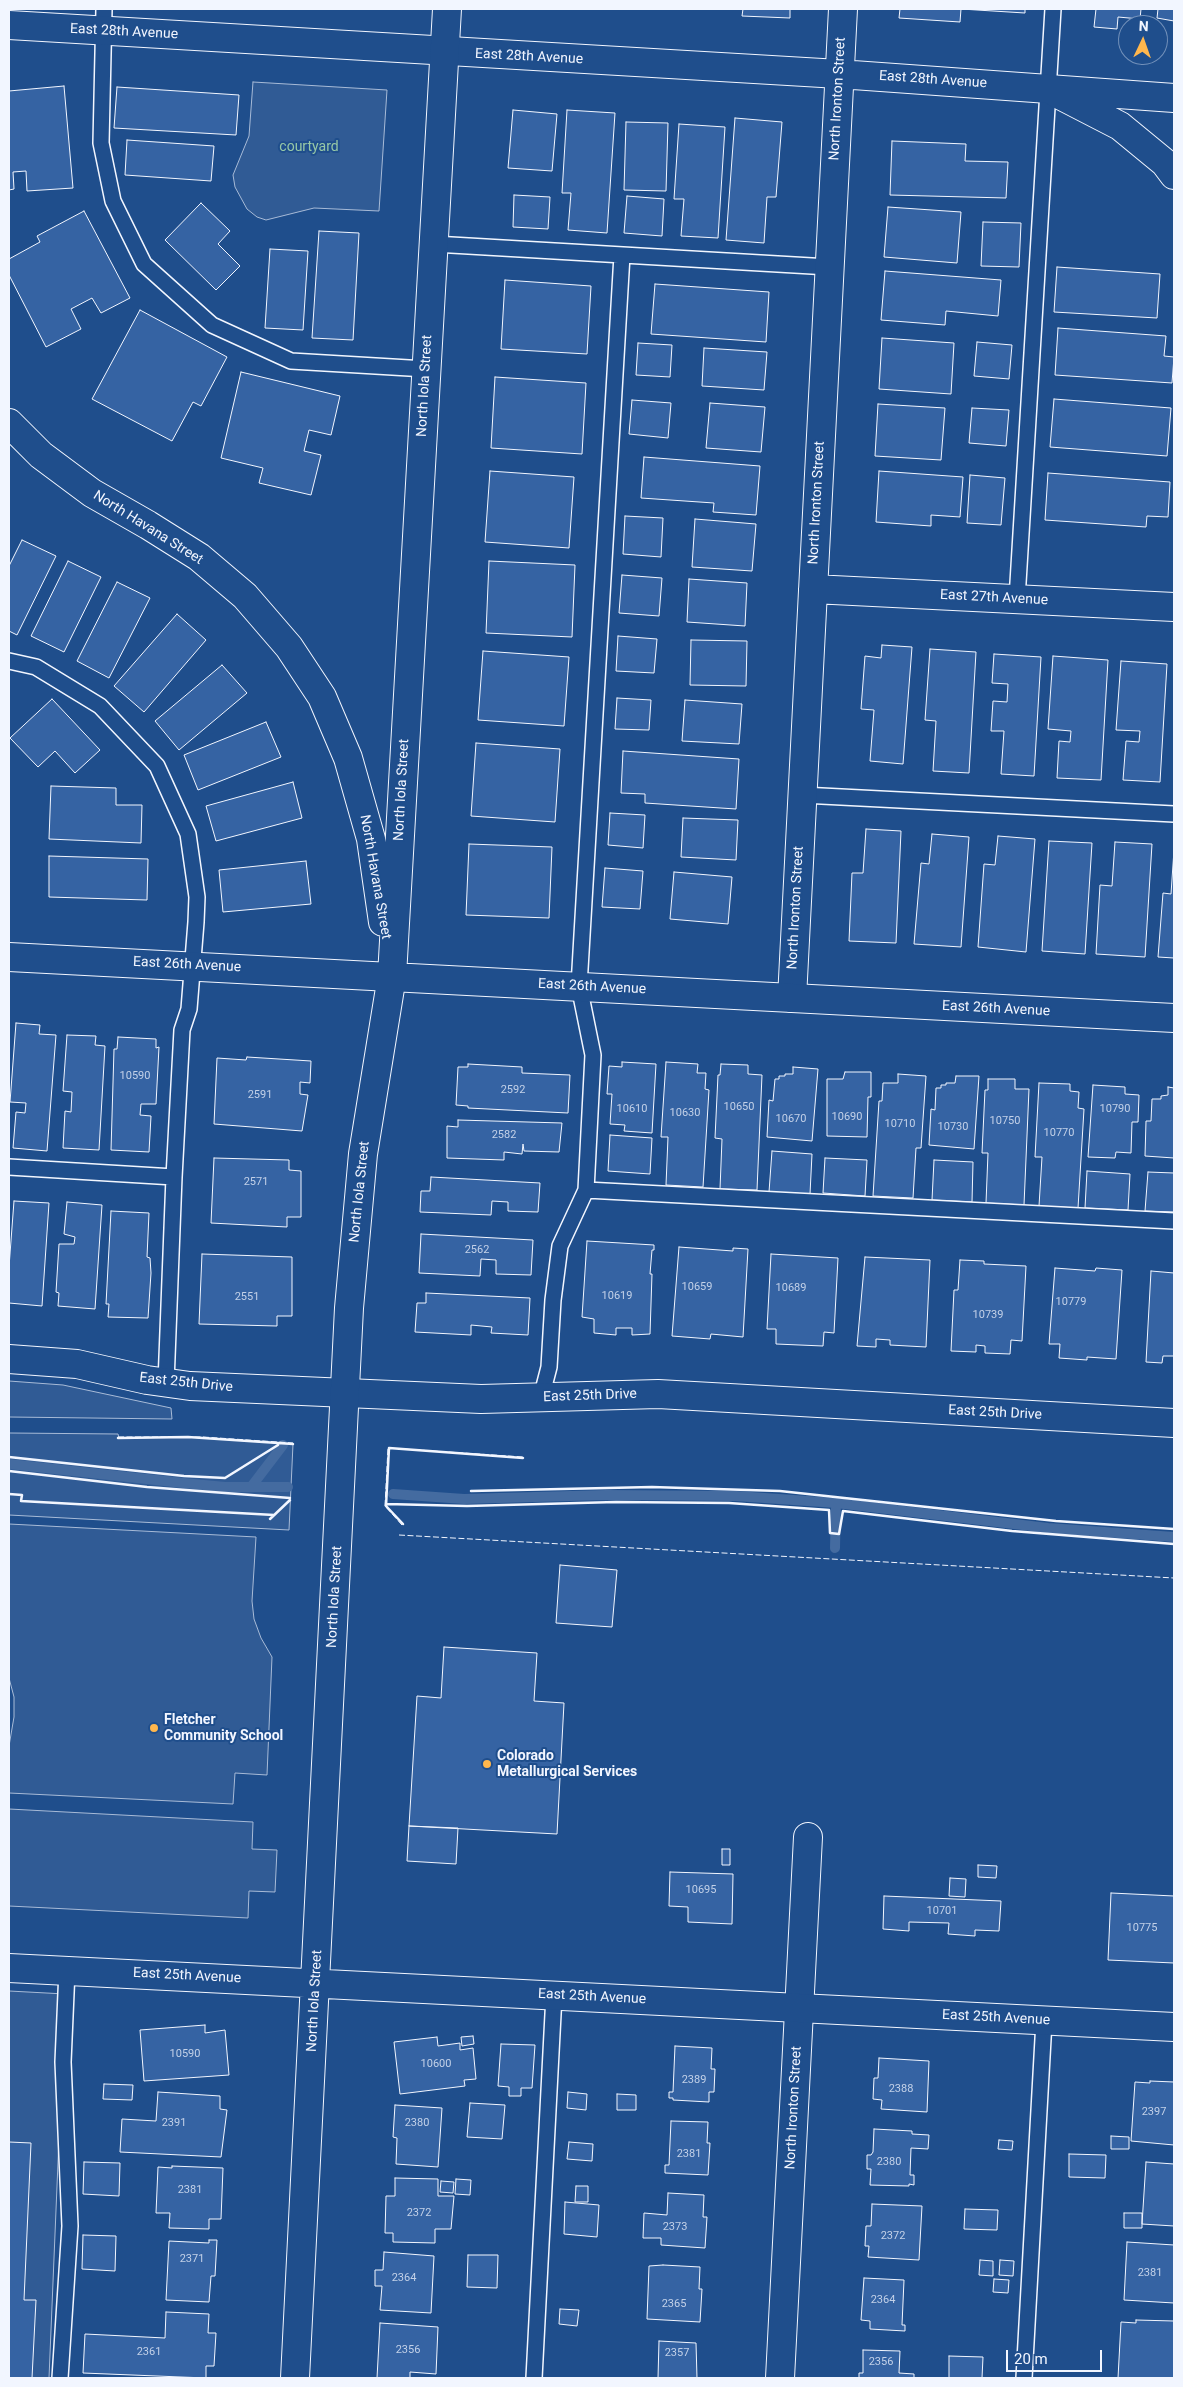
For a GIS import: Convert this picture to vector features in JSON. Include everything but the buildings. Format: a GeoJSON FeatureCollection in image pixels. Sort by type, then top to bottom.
{"type":"FeatureCollection","features":[{"type":"Feature","properties":{"kind":"street","name":"North Iola Street"},"geometry":{"type":"LineString","coordinates":[[294,2378],[353,1258],[362,1164],[392,976],[447,9]]}},
{"type":"Feature","properties":{"kind":"street","name":"North Ironton Street"},"geometry":{"type":"LineString","coordinates":[[792,998],[843,9]]}},
{"type":"Feature","properties":{"kind":"street","name":"East 28th Avenue"},"geometry":{"type":"LineString","coordinates":[[9,25],[103,20],[444,52],[839,74],[1174,98]]}},
{"type":"Feature","properties":{"kind":"street","name":"East 28th Avenue"},"geometry":{"type":"LineString","coordinates":[[1048,88],[1120,126],[1171,160]]}},
{"type":"Feature","properties":{"kind":"street","name":"North Havana Street"},"geometry":{"type":"LineString","coordinates":[[9,423],[41,455],[92,493],[199,557],[245,596],[289,646],[322,697],[348,758],[371,839],[392,976]]}},
{"type":"Feature","properties":{"kind":"street","name":"East 27th Avenue"},"geometry":{"type":"LineString","coordinates":[[813,589],[1174,607]]}},
{"type":"Feature","properties":{"kind":"street","name":"East 26th Avenue"},"geometry":{"type":"LineString","coordinates":[[9,957],[1174,1018]]}},
{"type":"Feature","properties":{"kind":"street","name":"East 25th Drive"},"geometry":{"type":"LineString","coordinates":[[9,1359],[77,1364],[166,1383],[345,1394],[481,1399],[658,1394],[1174,1423]]}},
{"type":"Feature","properties":{"kind":"street","name":"North Ironton Street"},"geometry":{"type":"LineString","coordinates":[[780,2378],[808,1837]]}},
{"type":"Feature","properties":{"kind":"street","name":"East 25th Avenue"},"geometry":{"type":"LineString","coordinates":[[9,1968],[1174,2027]]}},
{"type":"Feature","properties":{"kind":"lane"},"geometry":{"type":"LineString","coordinates":[[1017,599],[1053,9]]}},
{"type":"Feature","properties":{"kind":"lane"},"geometry":{"type":"LineString","coordinates":[[103,20],[101,143],[113,200],[144,264],[212,325],[291,361],[426,369]]}},
{"type":"Feature","properties":{"kind":"lane"},"geometry":{"type":"LineString","coordinates":[[434,244],[829,266]]}},
{"type":"Feature","properties":{"kind":"lane"},"geometry":{"type":"LineString","coordinates":[[541,1398],[549,1367],[553,1300],[560,1246],[586,1190],[593,1055],[579,986],[622,255]]}},
{"type":"Feature","properties":{"kind":"lane"},"geometry":{"type":"LineString","coordinates":[[9,661],[36,666],[100,706],[157,766],[188,834],[197,897],[194,966],[189,1009],[182,1030],[166,1383]]}},
{"type":"Feature","properties":{"kind":"lane"},"geometry":{"type":"LineString","coordinates":[[802,795],[1174,814]]}},
{"type":"Feature","properties":{"kind":"lane"},"geometry":{"type":"LineString","coordinates":[[9,1167],[174,1177]]}},
{"type":"Feature","properties":{"kind":"lane"},"geometry":{"type":"LineString","coordinates":[[586,1190],[1174,1221]]}},
{"type":"Feature","properties":{"kind":"lane"},"geometry":{"type":"LineString","coordinates":[[60,2378],[70,2226],[63,2062],[67,1970]]}},
{"type":"Feature","properties":{"kind":"lane"},"geometry":{"type":"LineString","coordinates":[[534,2378],[554,1995]]}},
{"type":"Feature","properties":{"kind":"lane"},"geometry":{"type":"LineString","coordinates":[[1024,2378],[1044,2020]]}},
{"type":"Feature","properties":{"kind":"shaded area","name":"courtyard"},"geometry":{"type":"Polygon","coordinates":[[[253,82],[387,90],[379,211],[314,208],[266,220],[257,217],[247,209],[235,187],[233,175],[249,136],[253,82]]]}},
{"type":"Feature","properties":{"kind":"shaded area"},"geometry":{"type":"Polygon","coordinates":[[[9,1381],[63,1385],[171,1408],[172,1419],[9,1417],[9,1381]]]}},
{"type":"Feature","properties":{"kind":"shaded area"},"geometry":{"type":"Polygon","coordinates":[[[9,1433],[118,1434],[119,1438],[188,1437],[293,1444],[289,1530],[9,1515],[9,1433]]]}},
{"type":"Feature","properties":{"kind":"shaded area"},"geometry":{"type":"Polygon","coordinates":[[[9,1524],[256,1537],[252,1601],[254,1619],[261,1638],[272,1657],[267,1775],[235,1773],[233,1804],[9,1793],[9,1746],[14,1717],[14,1697],[9,1678],[9,1524]]]}},
{"type":"Feature","properties":{"kind":"shaded area"},"geometry":{"type":"Polygon","coordinates":[[[9,1809],[253,1822],[252,1849],[277,1850],[275,1892],[249,1891],[248,1918],[9,1906],[9,1809]]]}},
{"type":"Feature","properties":{"kind":"shaded area"},"geometry":{"type":"Polygon","coordinates":[[[9,1991],[65,1994],[49,2378],[9,2378],[9,1991]]]}},
{"type":"Feature","properties":{"kind":"waterway"},"geometry":{"type":"LineString","coordinates":[[251,1487],[283,1445]]}},
{"type":"Feature","properties":{"kind":"waterway"},"geometry":{"type":"LineString","coordinates":[[9,1464],[225,1487],[288,1487]]}},
{"type":"Feature","properties":{"kind":"waterway"},"geometry":{"type":"LineString","coordinates":[[393,1494],[464,1499],[606,1495],[736,1496],[836,1503],[1048,1528],[1174,1537]]}},
{"type":"Feature","properties":{"kind":"waterway"},"geometry":{"type":"LineString","coordinates":[[835,1548],[836,1503]]}},
{"type":"Feature","properties":{"kind":"fence"},"geometry":{"type":"LineString","coordinates":[[118,1437],[203,1437],[293,1443]]}},
{"type":"Feature","properties":{"kind":"fence"},"geometry":{"type":"LineString","coordinates":[[402,1525],[385,1506],[388,1448],[523,1457]]}},
{"type":"Feature","properties":{"kind":"fence"},"geometry":{"type":"LineString","coordinates":[[399,1535],[1174,1578]]}},
{"type":"Feature","properties":{"kind":"wall"},"geometry":{"type":"LineString","coordinates":[[118,1438],[188,1437],[293,1444]]}},
{"type":"Feature","properties":{"kind":"wall"},"geometry":{"type":"LineString","coordinates":[[9,1457],[184,1476],[225,1478],[278,1445]]}},
{"type":"Feature","properties":{"kind":"wall"},"geometry":{"type":"LineString","coordinates":[[403,1524],[386,1506],[389,1448],[523,1458]]}},
{"type":"Feature","properties":{"kind":"wall"},"geometry":{"type":"LineString","coordinates":[[9,1471],[147,1487],[290,1498]]}},
{"type":"Feature","properties":{"kind":"wall"},"geometry":{"type":"LineString","coordinates":[[471,1491],[652,1487],[780,1491],[1056,1521],[1174,1529]]}},
{"type":"Feature","properties":{"kind":"wall"},"geometry":{"type":"LineString","coordinates":[[9,1494],[22,1495],[21,1501],[274,1515]]}},
{"type":"Feature","properties":{"kind":"wall"},"geometry":{"type":"LineString","coordinates":[[270,1519],[290,1500]]}},
{"type":"Feature","properties":{"kind":"wall"},"geometry":{"type":"LineString","coordinates":[[387,1504],[467,1506],[616,1502],[729,1503],[829,1510],[830,1533],[839,1534],[843,1511],[1012,1531],[1174,1544]]}},
{"type":"Feature","properties":{"kind":"place","name":"Fletcher Community School"},"geometry":{"type":"Point","coordinates":[154,1728]}},
{"type":"Feature","properties":{"kind":"place","name":"Colorado Metallurgical Services"},"geometry":{"type":"Point","coordinates":[487,1764]}}]}
